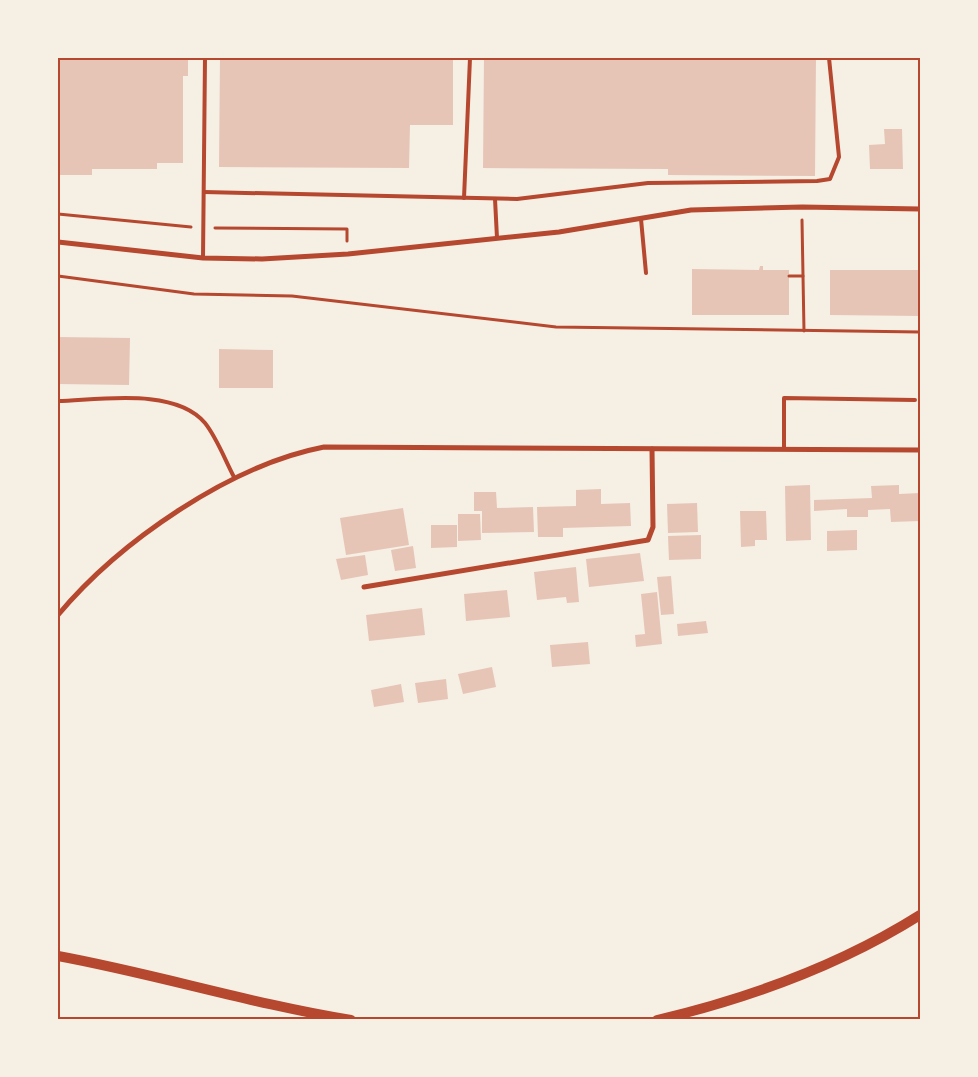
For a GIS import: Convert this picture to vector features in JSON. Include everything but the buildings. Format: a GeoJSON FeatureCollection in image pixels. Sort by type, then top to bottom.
{"type":"FeatureCollection","features":[{"type":"Feature","properties":{"kind":"main road"},"geometry":{"type":"LineString","coordinates":[[657,1020],[747,996],[804,975],[894,932],[920,915]]}},
{"type":"Feature","properties":{"kind":"main road"},"geometry":{"type":"LineString","coordinates":[[58,956],[134,970],[351,1020]]}},
{"type":"Feature","properties":{"kind":"street"},"geometry":{"type":"LineString","coordinates":[[58,242],[203,258],[262,259],[348,254],[559,232],[691,210],[802,207],[920,209]]}},
{"type":"Feature","properties":{"kind":"street"},"geometry":{"type":"LineString","coordinates":[[58,615],[76,592],[140,538],[234,477],[299,452],[324,447],[920,450]]}},
{"type":"Feature","properties":{"kind":"street"},"geometry":{"type":"LineString","coordinates":[[364,587],[648,540],[653,527],[652,449]]}},
{"type":"Feature","properties":{"kind":"lane"},"geometry":{"type":"LineString","coordinates":[[203,258],[205,58]]}},
{"type":"Feature","properties":{"kind":"lane"},"geometry":{"type":"LineString","coordinates":[[464,198],[470,58]]}},
{"type":"Feature","properties":{"kind":"lane"},"geometry":{"type":"LineString","coordinates":[[204,192],[517,199],[648,183],[817,182],[830,179],[839,157],[829,58]]}},
{"type":"Feature","properties":{"kind":"lane"},"geometry":{"type":"LineString","coordinates":[[494,198],[497,238]]}},
{"type":"Feature","properties":{"kind":"lane"},"geometry":{"type":"LineString","coordinates":[[641,219],[646,273]]}},
{"type":"Feature","properties":{"kind":"lane"},"geometry":{"type":"LineString","coordinates":[[784,449],[784,398],[915,400]]}},
{"type":"Feature","properties":{"kind":"lane"},"geometry":{"type":"LineString","coordinates":[[58,401],[148,399],[179,404],[204,422],[234,477]]}},
{"type":"Feature","properties":{"kind":"path"},"geometry":{"type":"LineString","coordinates":[[802,207],[804,331]]}},
{"type":"Feature","properties":{"kind":"path"},"geometry":{"type":"LineString","coordinates":[[58,276],[194,294],[292,296],[556,327],[920,332]]}},
{"type":"Feature","properties":{"kind":"path"},"geometry":{"type":"LineString","coordinates":[[789,276],[803,276]]}}]}
